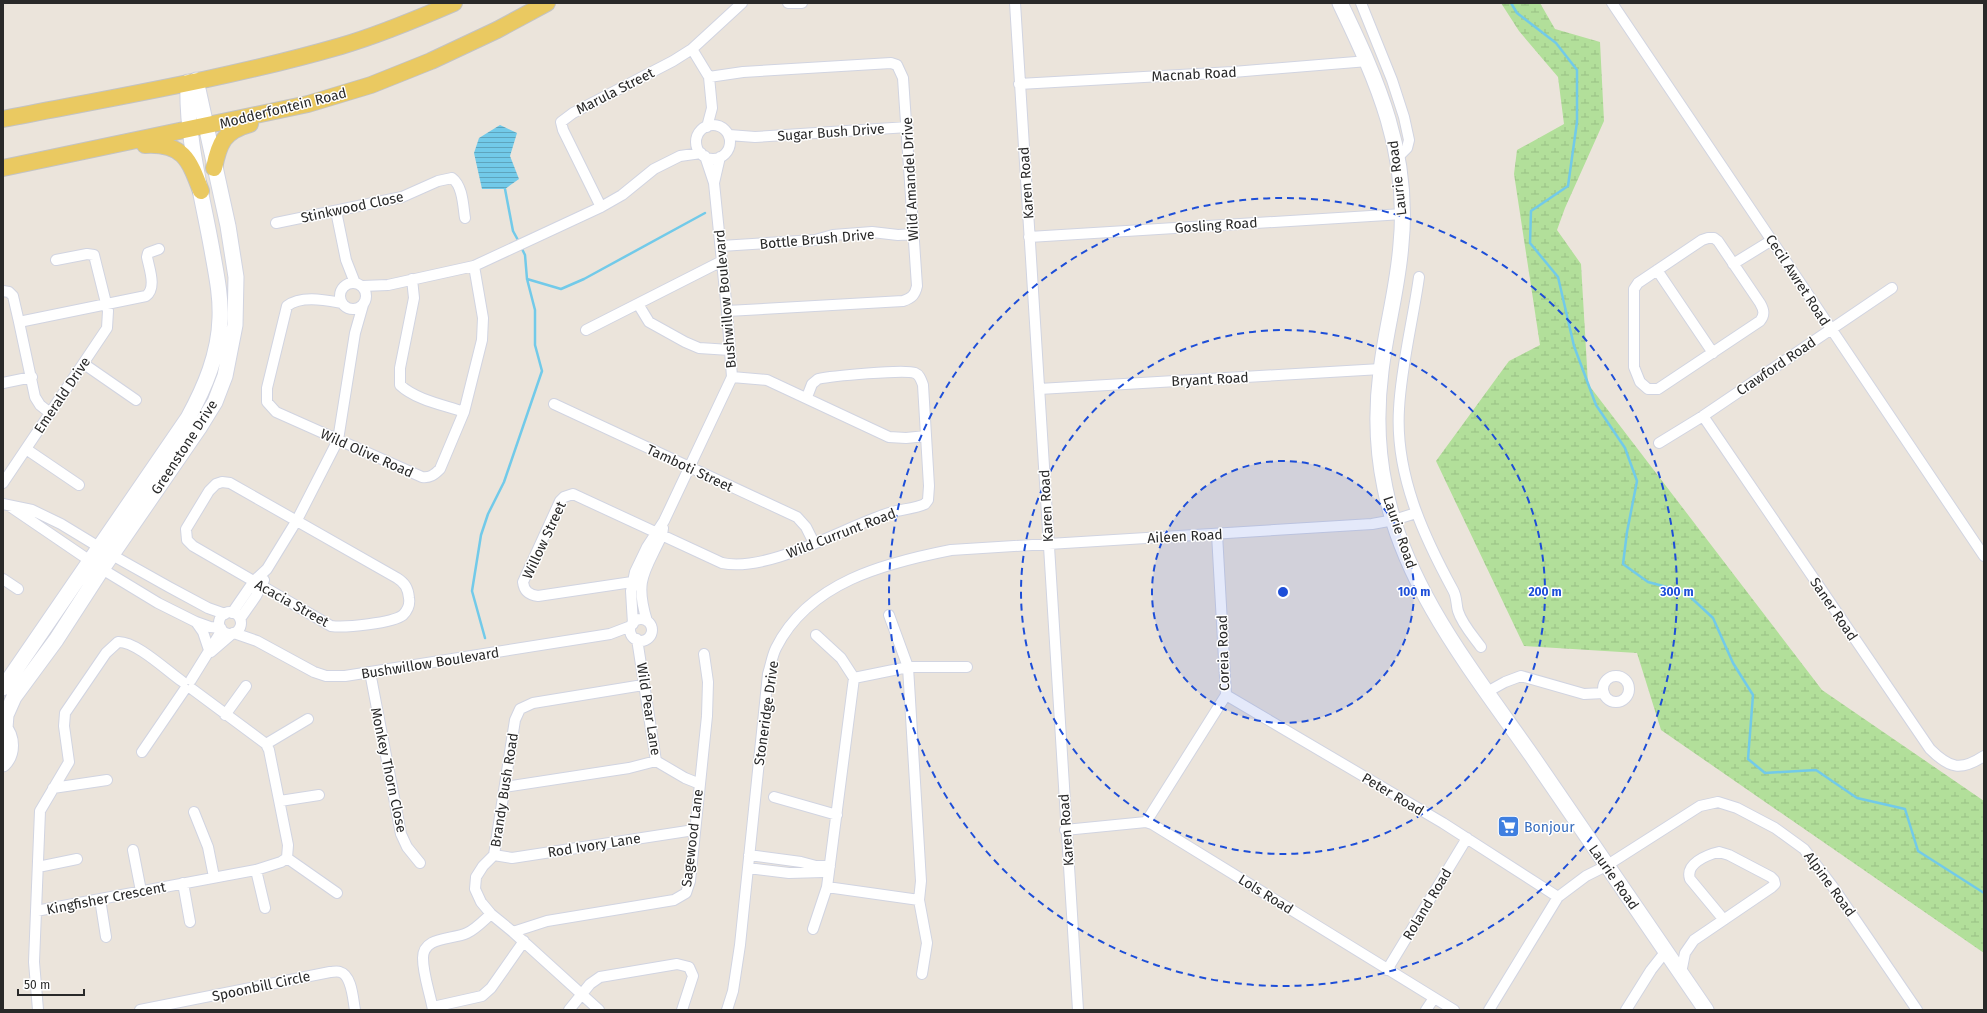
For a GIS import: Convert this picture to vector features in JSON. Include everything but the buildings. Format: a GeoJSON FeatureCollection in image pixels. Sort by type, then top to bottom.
{"type":"FeatureCollection","features":[{"type":"Feature","properties":{"kind":"main road"},"geometry":{"type":"LineString","coordinates":[[3,119],[292,60],[342,46],[397,27],[454,3]]}},
{"type":"Feature","properties":{"kind":"main road","name":"Modderfontein Road"},"geometry":{"type":"LineString","coordinates":[[3,168],[308,104],[372,85],[431,61],[497,30],[547,3]]}},
{"type":"Feature","properties":{"kind":"main road","name":"Laurie Road"},"geometry":{"type":"LineString","coordinates":[[1340,3],[1368,61],[1384,103],[1397,158],[1403,214],[1397,279],[1381,369],[1378,431],[1385,487],[1398,536],[1418,583],[1440,620],[1487,692],[1706,1010]]}},
{"type":"Feature","properties":{"kind":"main road","name":"Greenstone Drive"},"geometry":{"type":"LineString","coordinates":[[4,727],[6,715],[11,702],[56,640],[96,565],[99,547],[188,418],[204,389],[211,369],[220,320],[220,293],[201,191],[192,81]]}},
{"type":"Feature","properties":{"kind":"main road"},"geometry":{"type":"LineString","coordinates":[[214,168],[221,144],[231,132],[240,127],[291,112],[308,104]]}},
{"type":"Feature","properties":{"kind":"main road","name":"Greenstone Drive"},"geometry":{"type":"LineString","coordinates":[[3,688],[96,565],[112,556],[207,415],[215,402],[225,376],[235,325],[236,278],[228,226],[214,168],[197,128]]}},
{"type":"Feature","properties":{"kind":"main road"},"geometry":{"type":"LineString","coordinates":[[21,165],[139,146],[168,146],[177,149],[188,160],[201,191]]}},
{"type":"Feature","properties":{"kind":"main road"},"geometry":{"type":"LineString","coordinates":[[3,764],[10,753],[11,744],[4,727]]}},
{"type":"Feature","properties":{"kind":"street","name":"Marula Street"},"geometry":{"type":"LineString","coordinates":[[600,207],[563,130],[562,122],[573,113],[692,50],[742,3]]}},
{"type":"Feature","properties":{"kind":"street"},"geometry":{"type":"LineString","coordinates":[[788,3],[802,3]]}},
{"type":"Feature","properties":{"kind":"street","name":"Karen Road"},"geometry":{"type":"LineString","coordinates":[[1014,3],[1049,544],[1065,830],[1078,1010]]}},
{"type":"Feature","properties":{"kind":"street"},"geometry":{"type":"LineString","coordinates":[[1361,3],[1392,80],[1404,117],[1409,140],[1407,148],[1397,158]]}},
{"type":"Feature","properties":{"kind":"street","name":"Cecil Awret Road"},"geometry":{"type":"LineString","coordinates":[[1612,3],[1984,556]]}},
{"type":"Feature","properties":{"kind":"street"},"geometry":{"type":"LineString","coordinates":[[692,50],[709,77],[712,108],[707,127]]}},
{"type":"Feature","properties":{"kind":"street","name":"Macnab Road"},"geometry":{"type":"LineString","coordinates":[[1019,84],[1233,72],[1368,61]]}},
{"type":"Feature","properties":{"kind":"street","name":"Wild Amandel Drive"},"geometry":{"type":"LineString","coordinates":[[709,77],[727,73],[891,63],[898,65],[903,78],[908,127],[917,286],[915,293],[910,298],[903,301],[727,311]]}},
{"type":"Feature","properties":{"kind":"street"},"geometry":{"type":"LineString","coordinates":[[680,156],[703,155],[710,158],[720,157],[728,150],[727,136],[712,108]]}},
{"type":"Feature","properties":{"kind":"street"},"geometry":{"type":"LineString","coordinates":[[342,289],[350,283],[388,285],[474,266],[600,207],[622,195],[654,169],[680,156],[697,138],[702,130],[707,127],[712,125],[727,136]]}},
{"type":"Feature","properties":{"kind":"street","name":"Sugar Bush Drive"},"geometry":{"type":"LineString","coordinates":[[727,136],[755,137],[908,127]]}},
{"type":"Feature","properties":{"kind":"street"},"geometry":{"type":"LineString","coordinates":[[697,138],[698,149],[703,155]]}},
{"type":"Feature","properties":{"kind":"street","name":"Bushwillow Boulevard"},"geometry":{"type":"LineString","coordinates":[[636,633],[636,582],[732,377],[714,183],[703,155]]}},
{"type":"Feature","properties":{"kind":"street","name":"Bushwillow Boulevard"},"geometry":{"type":"LineString","coordinates":[[714,183],[720,157]]}},
{"type":"Feature","properties":{"kind":"street","name":"Stinkwood Close"},"geometry":{"type":"LineString","coordinates":[[276,223],[402,196],[438,181],[452,178],[457,181],[465,218]]}},
{"type":"Feature","properties":{"kind":"street"},"geometry":{"type":"LineString","coordinates":[[209,652],[238,630],[235,617],[258,584],[297,520],[338,440],[356,333],[365,301],[346,260],[336,211]]}},
{"type":"Feature","properties":{"kind":"street","name":"Gosling Road"},"geometry":{"type":"LineString","coordinates":[[1029,237],[1403,214]]}},
{"type":"Feature","properties":{"kind":"street","name":"Bottle Brush Drive"},"geometry":{"type":"LineString","coordinates":[[721,246],[815,240],[833,235],[872,232],[898,235],[914,234]]}},
{"type":"Feature","properties":{"kind":"street"},"geometry":{"type":"LineString","coordinates":[[1714,238],[1760,303],[1764,313],[1763,318],[1713,353],[1658,389],[1648,389],[1640,382],[1634,367],[1633,296],[1634,289],[1638,283],[1657,270],[1702,240],[1714,238]]}},
{"type":"Feature","properties":{"kind":"street"},"geometry":{"type":"LineString","coordinates":[[1733,264],[1772,240]]}},
{"type":"Feature","properties":{"kind":"street"},"geometry":{"type":"LineString","coordinates":[[19,322],[146,296],[149,293],[152,284],[147,257],[148,254],[159,250]]}},
{"type":"Feature","properties":{"kind":"street","name":"Emerald Drive"},"geometry":{"type":"LineString","coordinates":[[3,483],[107,328],[108,321],[106,304],[94,255],[87,254],[56,260]]}},
{"type":"Feature","properties":{"kind":"street"},"geometry":{"type":"LineString","coordinates":[[346,260],[342,289],[342,302],[352,309],[356,333]]}},
{"type":"Feature","properties":{"kind":"street"},"geometry":{"type":"LineString","coordinates":[[586,330],[722,261]]}},
{"type":"Feature","properties":{"kind":"street","name":"Wild Olive Road"},"geometry":{"type":"LineString","coordinates":[[342,302],[318,300],[299,301],[292,302],[287,306],[266,395],[267,402],[276,412],[422,477],[428,478],[435,475],[440,469],[464,412],[483,327],[474,266]]}},
{"type":"Feature","properties":{"kind":"street"},"geometry":{"type":"LineString","coordinates":[[1657,270],[1713,353]]}},
{"type":"Feature","properties":{"kind":"street"},"geometry":{"type":"LineString","coordinates":[[1419,277],[1399,411],[1401,456],[1416,513],[1454,593],[1461,617],[1481,647]]}},
{"type":"Feature","properties":{"kind":"street"},"geometry":{"type":"LineString","coordinates":[[412,279],[414,298],[400,368],[400,385],[424,398],[464,412]]}},
{"type":"Feature","properties":{"kind":"street"},"geometry":{"type":"LineString","coordinates":[[352,309],[356,309],[388,285]]}},
{"type":"Feature","properties":{"kind":"street","name":"Crawford Road"},"geometry":{"type":"LineString","coordinates":[[1659,443],[1703,416],[1892,288]]}},
{"type":"Feature","properties":{"kind":"street","name":"Wild Olive Road"},"geometry":{"type":"LineString","coordinates":[[318,300],[342,289]]}},
{"type":"Feature","properties":{"kind":"street"},"geometry":{"type":"LineString","coordinates":[[6,291],[13,296],[38,401],[50,413]]}},
{"type":"Feature","properties":{"kind":"street"},"geometry":{"type":"LineString","coordinates":[[638,304],[649,322],[685,342],[698,348],[730,350]]}},
{"type":"Feature","properties":{"kind":"street"},"geometry":{"type":"LineString","coordinates":[[84,364],[136,400]]}},
{"type":"Feature","properties":{"kind":"street","name":"Bryant Road"},"geometry":{"type":"LineString","coordinates":[[1039,389],[1381,369]]}},
{"type":"Feature","properties":{"kind":"street"},"geometry":{"type":"LineString","coordinates":[[732,377],[767,380],[807,397],[889,437],[906,438],[926,436],[923,385],[921,378],[916,374],[899,372],[818,379],[812,384],[807,397]]}},
{"type":"Feature","properties":{"kind":"street"},"geometry":{"type":"LineString","coordinates":[[3,383],[32,376]]}},
{"type":"Feature","properties":{"kind":"street","name":"Tamboti Street"},"geometry":{"type":"LineString","coordinates":[[554,404],[797,517],[806,527],[814,544]]}},
{"type":"Feature","properties":{"kind":"street","name":"Saner Road"},"geometry":{"type":"LineString","coordinates":[[1703,416],[1930,749],[1941,760],[1959,767],[1976,761],[1984,756]]}},
{"type":"Feature","properties":{"kind":"street","name":"Wild Currunt Road"},"geometry":{"type":"LineString","coordinates":[[659,533],[722,563],[730,565],[740,564],[781,556],[814,544],[890,512],[925,504],[929,494],[926,436]]}},
{"type":"Feature","properties":{"kind":"street"},"geometry":{"type":"LineString","coordinates":[[26,449],[79,485]]}},
{"type":"Feature","properties":{"kind":"street","name":"Acacia Street"},"geometry":{"type":"LineString","coordinates":[[222,482],[230,483],[297,520],[403,582],[407,587],[410,599],[409,608],[397,619],[340,627],[330,626],[193,546],[187,540],[186,529],[209,491],[216,484],[222,482]]}},
{"type":"Feature","properties":{"kind":"street","name":"Willow Street"},"geometry":{"type":"LineString","coordinates":[[636,582],[538,596],[526,591],[523,582],[560,501],[568,495],[578,495],[659,533]]}},
{"type":"Feature","properties":{"kind":"street"},"geometry":{"type":"LineString","coordinates":[[6,504],[96,565],[160,603],[196,622],[221,629]]}},
{"type":"Feature","properties":{"kind":"street","name":"Bushwillow Boulevard"},"geometry":{"type":"LineString","coordinates":[[6,504],[32,510],[61,524],[112,556],[208,608],[235,617],[258,640]]}},
{"type":"Feature","properties":{"kind":"street","name":"Aileen Road"},"geometry":{"type":"LineString","coordinates":[[977,548],[1372,524],[1394,520],[1416,513]]}},
{"type":"Feature","properties":{"kind":"street","name":"Coreia Road"},"geometry":{"type":"LineString","coordinates":[[1146,822],[1226,695],[1217,534]]}},
{"type":"Feature","properties":{"kind":"street","name":"Stoneridge Drive"},"geometry":{"type":"LineString","coordinates":[[727,1010],[733,991],[737,966],[768,674],[776,649],[787,629],[803,610],[819,597],[850,580],[895,563],[951,550],[977,548]]}},
{"type":"Feature","properties":{"kind":"street"},"geometry":{"type":"LineString","coordinates":[[3,579],[18,589]]}},
{"type":"Feature","properties":{"kind":"street","name":"Bushwillow Boulevard"},"geometry":{"type":"LineString","coordinates":[[221,629],[226,633],[233,633],[258,640],[314,672],[326,676],[345,676],[610,634],[636,633],[651,635],[652,630],[647,621],[636,582]]}},
{"type":"Feature","properties":{"kind":"street"},"geometry":{"type":"LineString","coordinates":[[889,615],[908,667],[921,881],[919,900],[927,943],[922,974]]}},
{"type":"Feature","properties":{"kind":"street"},"geometry":{"type":"LineString","coordinates":[[142,752],[209,652],[221,629],[220,618],[235,617]]}},
{"type":"Feature","properties":{"kind":"street"},"geometry":{"type":"LineString","coordinates":[[636,633],[638,620],[647,621]]}},
{"type":"Feature","properties":{"kind":"street"},"geometry":{"type":"LineString","coordinates":[[196,622],[203,632],[209,652]]}},
{"type":"Feature","properties":{"kind":"street","name":"Wild Pear Lane"},"geometry":{"type":"LineString","coordinates":[[636,633],[643,645],[640,656],[643,685],[656,761],[685,778],[700,784]]}},
{"type":"Feature","properties":{"kind":"street"},"geometry":{"type":"LineString","coordinates":[[813,929],[827,887],[830,869],[854,678],[841,658],[816,635]]}},
{"type":"Feature","properties":{"kind":"street","name":"Kingfisher Crescent"},"geometry":{"type":"LineString","coordinates":[[266,744],[225,715],[188,685],[130,644],[118,642],[112,646],[65,713],[64,726],[69,762],[44,803],[39,818],[36,911],[256,870],[281,862],[287,858]]}},
{"type":"Feature","properties":{"kind":"street","name":"Sagewood Lane"},"geometry":{"type":"LineString","coordinates":[[513,932],[547,921],[680,898],[686,893],[689,886],[707,716],[708,682],[704,654]]}},
{"type":"Feature","properties":{"kind":"street"},"geometry":{"type":"LineString","coordinates":[[854,678],[908,667],[967,667]]}},
{"type":"Feature","properties":{"kind":"street","name":"Monkey Thorn Close"},"geometry":{"type":"LineString","coordinates":[[370,672],[402,834],[407,847],[420,863]]}},
{"type":"Feature","properties":{"kind":"street"},"geometry":{"type":"LineString","coordinates":[[1487,692],[1505,682],[1521,676],[1584,694],[1604,693]]}},
{"type":"Feature","properties":{"kind":"street","name":"Brandy Bush Road"},"geometry":{"type":"LineString","coordinates":[[599,1010],[524,941],[491,914],[478,898],[475,884],[480,870],[494,855],[517,713],[525,706],[643,685]]}},
{"type":"Feature","properties":{"kind":"street"},"geometry":{"type":"LineString","coordinates":[[225,715],[246,686]]}},
{"type":"Feature","properties":{"kind":"street","name":"Peter Road"},"geometry":{"type":"LineString","coordinates":[[1226,695],[1467,838],[1558,897]]}},
{"type":"Feature","properties":{"kind":"street"},"geometry":{"type":"LineString","coordinates":[[308,719],[266,744],[269,750],[280,801],[288,845],[287,858],[337,893]]}},
{"type":"Feature","properties":{"kind":"street"},"geometry":{"type":"LineString","coordinates":[[505,787],[629,768],[656,761]]}},
{"type":"Feature","properties":{"kind":"street"},"geometry":{"type":"LineString","coordinates":[[54,788],[107,780]]}},
{"type":"Feature","properties":{"kind":"street"},"geometry":{"type":"LineString","coordinates":[[280,801],[319,795]]}},
{"type":"Feature","properties":{"kind":"street"},"geometry":{"type":"LineString","coordinates":[[774,797],[837,815]]}},
{"type":"Feature","properties":{"kind":"street","name":"Alpine Road"},"geometry":{"type":"LineString","coordinates":[[1558,897],[1586,876],[1606,866],[1700,806],[1718,802],[1737,808],[1775,828],[1794,840],[1808,853],[1917,1010]]}},
{"type":"Feature","properties":{"kind":"street"},"geometry":{"type":"LineString","coordinates":[[194,812],[208,847],[214,877]]}},
{"type":"Feature","properties":{"kind":"street"},"geometry":{"type":"LineString","coordinates":[[1065,830],[1146,822]]}},
{"type":"Feature","properties":{"kind":"street","name":"Lols Road"},"geometry":{"type":"LineString","coordinates":[[1146,822],[1163,830],[1387,970],[1454,1010]]}},
{"type":"Feature","properties":{"kind":"street","name":"Rod Ivory Lane"},"geometry":{"type":"LineString","coordinates":[[494,855],[512,858],[694,830]]}},
{"type":"Feature","properties":{"kind":"street","name":"Roland Road"},"geometry":{"type":"LineString","coordinates":[[1387,970],[1467,838]]}},
{"type":"Feature","properties":{"kind":"street"},"geometry":{"type":"LineString","coordinates":[[133,850],[141,891]]}},
{"type":"Feature","properties":{"kind":"street"},"geometry":{"type":"LineString","coordinates":[[1681,973],[1688,947],[1694,940],[1724,920],[1772,887],[1775,882],[1771,877],[1729,855],[1718,852],[1697,862],[1690,868],[1688,873],[1690,879],[1724,920]]}},
{"type":"Feature","properties":{"kind":"street"},"geometry":{"type":"LineString","coordinates":[[749,855],[801,862],[830,869]]}},
{"type":"Feature","properties":{"kind":"street"},"geometry":{"type":"LineString","coordinates":[[38,867],[77,859]]}},
{"type":"Feature","properties":{"kind":"street"},"geometry":{"type":"LineString","coordinates":[[748,868],[789,873],[830,869]]}},
{"type":"Feature","properties":{"kind":"street"},"geometry":{"type":"LineString","coordinates":[[256,870],[264,908]]}},
{"type":"Feature","properties":{"kind":"street"},"geometry":{"type":"LineString","coordinates":[[183,883],[190,922]]}},
{"type":"Feature","properties":{"kind":"street"},"geometry":{"type":"LineString","coordinates":[[827,887],[919,900]]}},
{"type":"Feature","properties":{"kind":"street"},"geometry":{"type":"LineString","coordinates":[[1489,1010],[1558,897]]}},
{"type":"Feature","properties":{"kind":"street"},"geometry":{"type":"LineString","coordinates":[[100,899],[106,937]]}},
{"type":"Feature","properties":{"kind":"street"},"geometry":{"type":"LineString","coordinates":[[36,911],[34,962],[38,1010]]}},
{"type":"Feature","properties":{"kind":"street"},"geometry":{"type":"LineString","coordinates":[[491,914],[471,931],[462,935],[434,941],[426,948],[423,960],[433,1009],[482,996],[491,988],[524,941]]}},
{"type":"Feature","properties":{"kind":"street"},"geometry":{"type":"LineString","coordinates":[[1626,1010],[1650,970],[1666,951]]}},
{"type":"Feature","properties":{"kind":"street"},"geometry":{"type":"LineString","coordinates":[[569,1010],[590,984],[600,977],[682,964],[692,969],[693,976],[682,1010]]}},
{"type":"Feature","properties":{"kind":"street","name":"Spoonbill Circle"},"geometry":{"type":"LineString","coordinates":[[140,1010],[195,1005],[330,972],[340,972],[346,974],[355,1010]]}},
{"type":"Feature","properties":{"kind":"street"},"geometry":{"type":"LineString","coordinates":[[1426,1010],[1434,998]]}},
{"type":"Feature","properties":{"kind":"green space"},"geometry":{"type":"Polygon","coordinates":[[[1501,3],[1540,3],[1555,29],[1600,42],[1604,121],[1565,208],[1557,230],[1581,264],[1588,384],[1822,690],[1984,801],[1984,953],[1661,730],[1637,653],[1524,646],[1436,461],[1509,361],[1540,345],[1514,174],[1517,150],[1564,124],[1558,77],[1519,31],[1501,3]]]}},
{"type":"Feature","properties":{"kind":"water"},"geometry":{"type":"Polygon","coordinates":[[[500,125],[517,133],[510,156],[519,179],[505,189],[482,189],[474,153],[479,138],[500,125]]]}},
{"type":"Feature","properties":{"kind":"waterway"},"geometry":{"type":"LineString","coordinates":[[1511,3],[1517,13],[1556,43],[1577,70],[1577,122],[1568,186],[1531,211],[1530,243],[1558,277],[1574,346],[1596,405],[1625,448],[1637,481],[1627,532],[1623,564],[1648,582],[1685,592],[1713,618],[1733,663],[1753,695],[1748,759],[1765,773],[1816,770],[1857,798],[1905,809],[1918,851],[1984,893]]}},
{"type":"Feature","properties":{"kind":"waterway"},"geometry":{"type":"LineString","coordinates":[[505,189],[513,231],[519,242]]}},
{"type":"Feature","properties":{"kind":"waterway"},"geometry":{"type":"LineString","coordinates":[[527,279],[561,289],[584,279],[705,213]]}},
{"type":"Feature","properties":{"kind":"waterway"},"geometry":{"type":"LineString","coordinates":[[485,638],[472,591],[481,535],[488,514],[504,482],[542,371],[535,345],[535,310],[527,279],[525,255],[521,247]]}},
{"type":"Feature","properties":{"kind":"place","name":"Bonjour"},"geometry":{"type":"Point","coordinates":[1509,827]}}]}
